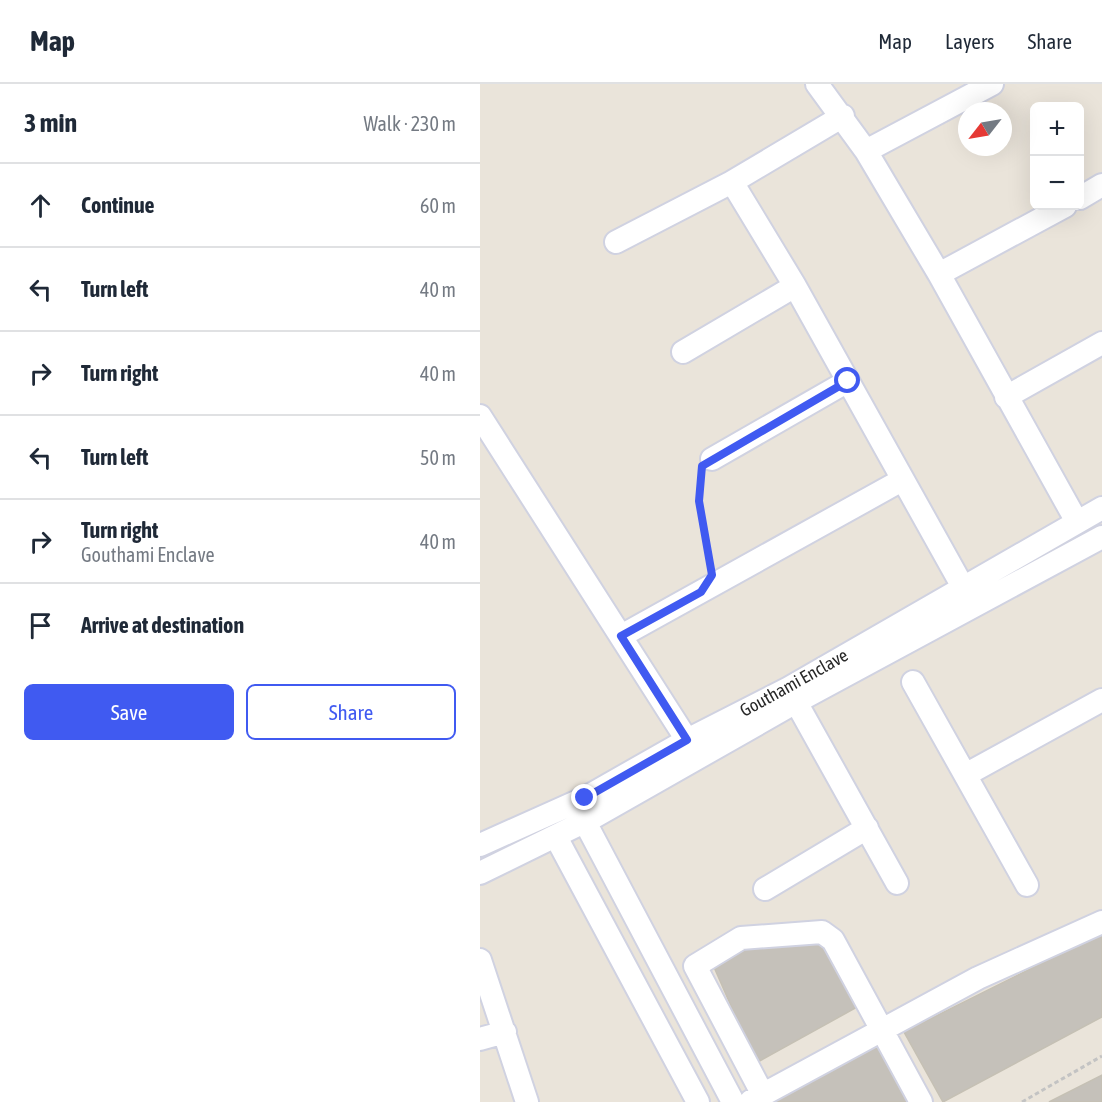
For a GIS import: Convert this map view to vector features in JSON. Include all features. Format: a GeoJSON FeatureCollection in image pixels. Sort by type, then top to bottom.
{"type":"FeatureCollection","features":[{"type":"Feature","properties":{"kind":"street"},"geometry":{"type":"LineString","coordinates":[[817,84],[843,116],[866,151],[939,273],[1077,522]]}},
{"type":"Feature","properties":{"kind":"street"},"geometry":{"type":"LineString","coordinates":[[866,151],[992,84]]}},
{"type":"Feature","properties":{"kind":"street"},"geometry":{"type":"LineString","coordinates":[[616,242],[732,182],[843,116]]}},
{"type":"Feature","properties":{"kind":"street"},"geometry":{"type":"LineString","coordinates":[[732,182],[795,286],[964,589]]}},
{"type":"Feature","properties":{"kind":"street"},"geometry":{"type":"LineString","coordinates":[[1084,196],[1102,185]]}},
{"type":"Feature","properties":{"kind":"street"},"geometry":{"type":"LineString","coordinates":[[939,273],[1057,210]]}},
{"type":"Feature","properties":{"kind":"street"},"geometry":{"type":"LineString","coordinates":[[683,352],[795,286]]}},
{"type":"Feature","properties":{"kind":"street"},"geometry":{"type":"LineString","coordinates":[[1006,397],[1102,344]]}},
{"type":"Feature","properties":{"kind":"street"},"geometry":{"type":"LineString","coordinates":[[712,459],[848,381]]}},
{"type":"Feature","properties":{"kind":"street"},"geometry":{"type":"LineString","coordinates":[[480,416],[687,740]]}},
{"type":"Feature","properties":{"kind":"street"},"geometry":{"type":"LineString","coordinates":[[621,636],[902,480]]}},
{"type":"Feature","properties":{"kind":"street","name":"Gouthami Enclave"},"geometry":{"type":"LineString","coordinates":[[480,845],[585,798],[687,740],[789,688],[1102,508]]}},
{"type":"Feature","properties":{"kind":"street","name":"Gouthami Enclave"},"geometry":{"type":"LineString","coordinates":[[480,873],[585,822],[796,702],[1102,537]]}},
{"type":"Feature","properties":{"kind":"street"},"geometry":{"type":"LineString","coordinates":[[913,682],[967,774],[1027,885]]}},
{"type":"Feature","properties":{"kind":"street"},"geometry":{"type":"LineString","coordinates":[[967,774],[1102,700]]}},
{"type":"Feature","properties":{"kind":"street"},"geometry":{"type":"LineString","coordinates":[[796,702],[897,883]]}},
{"type":"Feature","properties":{"kind":"street"},"geometry":{"type":"LineString","coordinates":[[585,822],[733,1102]]}},
{"type":"Feature","properties":{"kind":"street"},"geometry":{"type":"LineString","coordinates":[[765,890],[867,828]]}},
{"type":"Feature","properties":{"kind":"street"},"geometry":{"type":"LineString","coordinates":[[556,837],[698,1102]]}},
{"type":"Feature","properties":{"kind":"street"},"geometry":{"type":"LineString","coordinates":[[921,1102],[883,1029],[832,940],[822,932],[741,938],[695,966],[756,1098],[883,1029],[978,978],[1102,922]]}},
{"type":"Feature","properties":{"kind":"street"},"geometry":{"type":"LineString","coordinates":[[480,960],[527,1102]]}},
{"type":"Feature","properties":{"kind":"street"},"geometry":{"type":"LineString","coordinates":[[480,1039],[505,1032]]}},
{"type":"Feature","properties":{"kind":"path"},"geometry":{"type":"LineString","coordinates":[[701,592],[712,575],[713,568],[699,501],[700,472],[712,459]]}},
{"type":"Feature","properties":{"kind":"path"},"geometry":{"type":"LineString","coordinates":[[1022,1102],[1102,1056]]}},
{"type":"Feature","properties":{"kind":"building"},"geometry":{"type":"Polygon","coordinates":[[[1102,933],[1102,1017],[943,1102],[904,1032],[1102,933]]]}},
{"type":"Feature","properties":{"kind":"building"},"geometry":{"type":"Polygon","coordinates":[[[822,942],[859,1006],[756,1063],[714,967],[745,949],[822,942]]]}},
{"type":"Feature","properties":{"kind":"building"},"geometry":{"type":"Polygon","coordinates":[[[876,1045],[909,1102],[772,1102],[876,1045]]]}},
{"type":"Feature","properties":{"kind":"building"},"geometry":{"type":"Polygon","coordinates":[[[1102,1075],[1102,1102],[1049,1102],[1102,1075]]]}},
{"type":"Feature","properties":{"kind":"route"},"geometry":{"type":"LineString","coordinates":[[585,798],[687,740],[621,636],[701,592],[712,575],[713,568],[699,501],[702,466],[848,381]]}}]}
